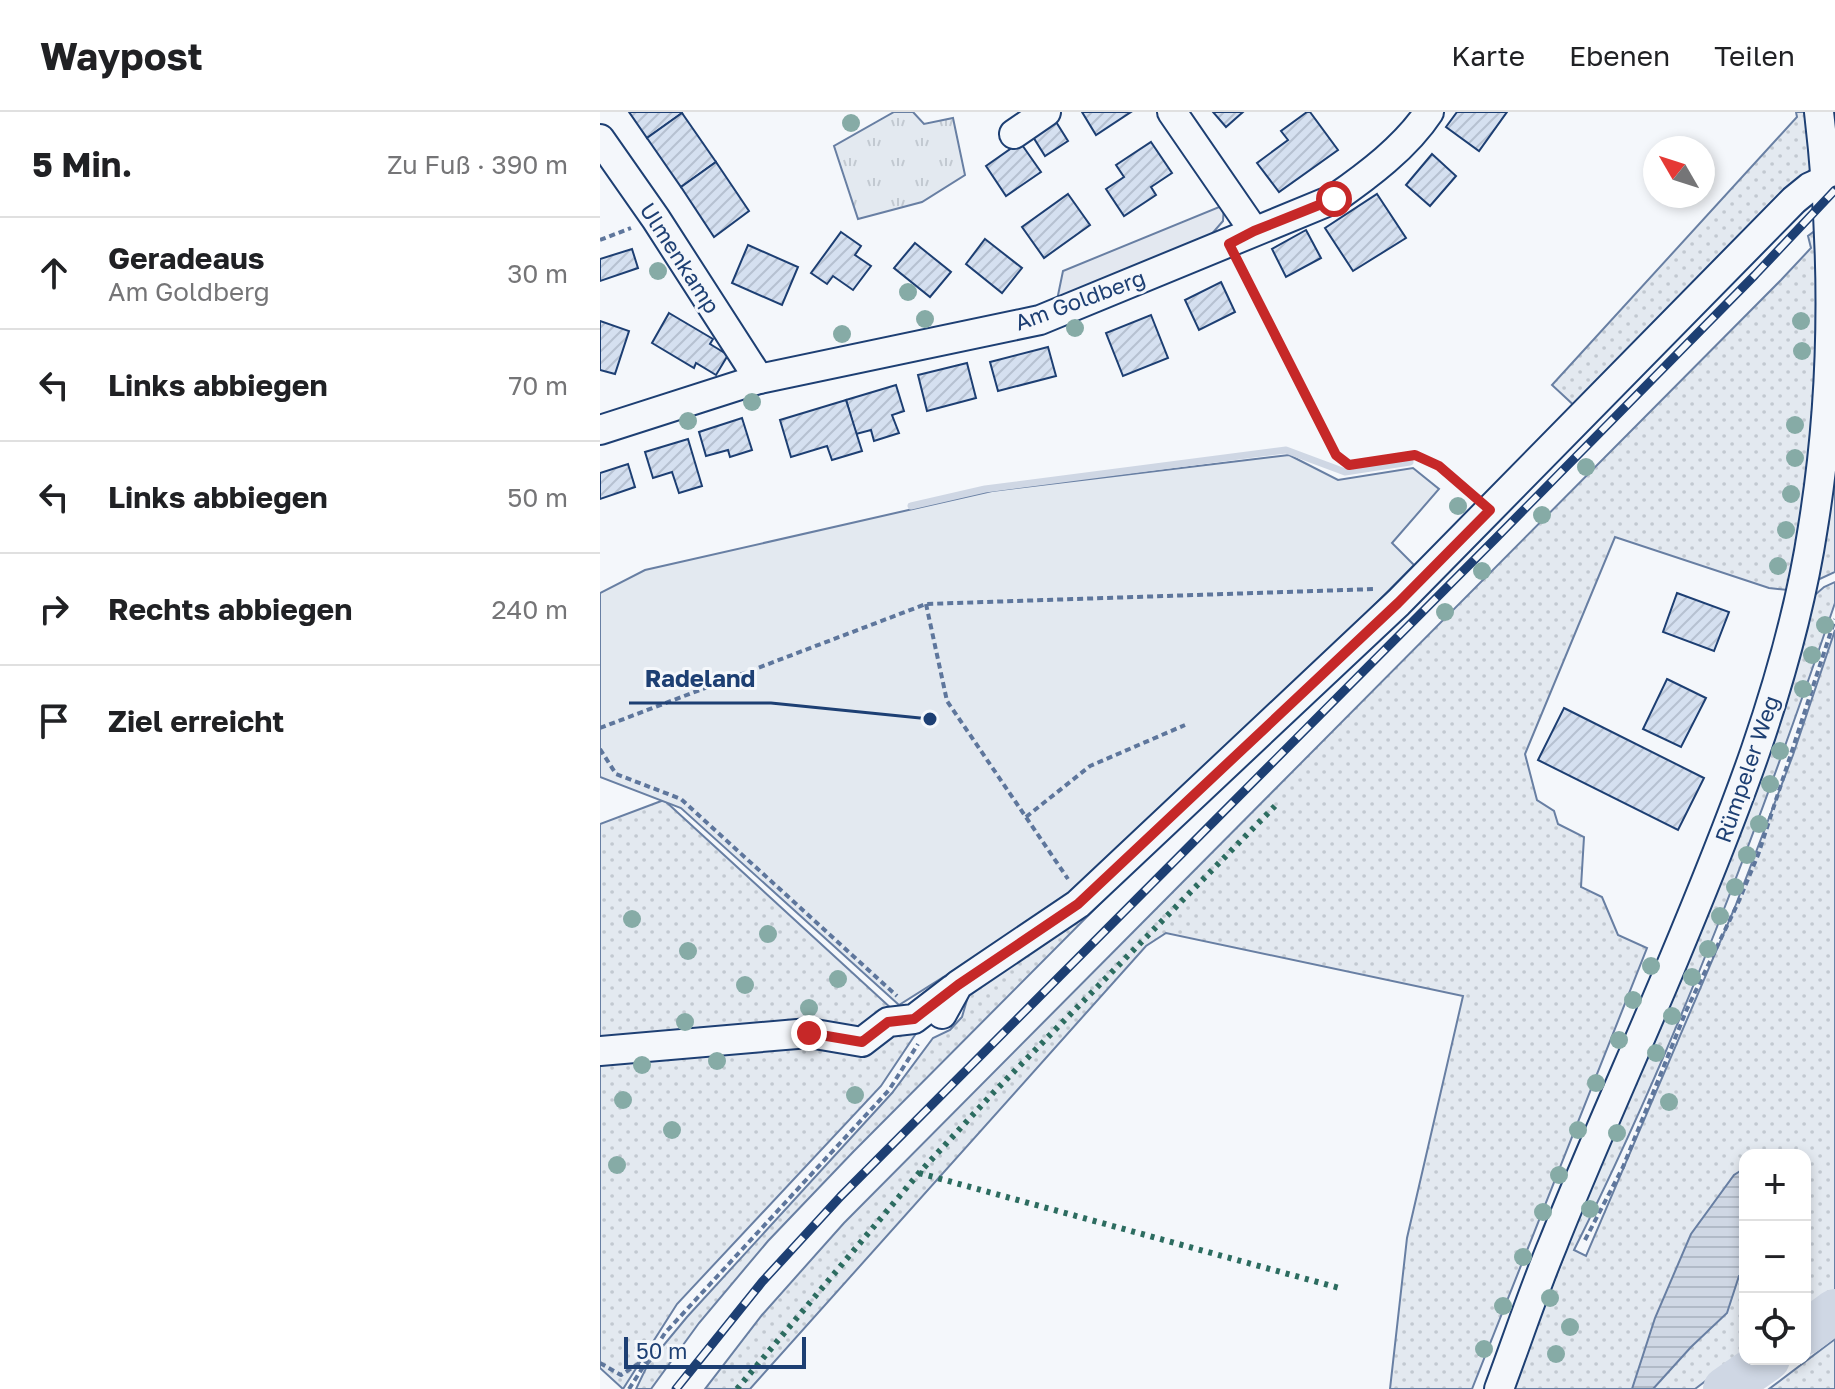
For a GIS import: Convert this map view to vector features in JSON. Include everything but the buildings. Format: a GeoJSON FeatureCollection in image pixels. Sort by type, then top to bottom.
{"type":"FeatureCollection","features":[{"type":"Feature","properties":{"kind":"street"},"geometry":{"type":"LineString","coordinates":[[1014,134],[1046,112]]}},
{"type":"Feature","properties":{"kind":"street"},"geometry":{"type":"LineString","coordinates":[[1172,112],[1242,238]]}},
{"type":"Feature","properties":{"kind":"street","name":"Am Goldberg"},"geometry":{"type":"LineString","coordinates":[[600,430],[759,379],[1040,320],[1334,199],[1363,179],[1421,124],[1429,112]]}},
{"type":"Feature","properties":{"kind":"street","name":"Rümpeler Weg"},"geometry":{"type":"LineString","coordinates":[[1499,1389],[1552,1246],[1747,777],[1774,690],[1813,528],[1827,380],[1831,275],[1828,179],[1819,112]]}},
{"type":"Feature","properties":{"kind":"street","name":"Ulmenkamp"},"geometry":{"type":"LineString","coordinates":[[600,139],[656,219],[759,379]]}},
{"type":"Feature","properties":{"kind":"street"},"geometry":{"type":"LineString","coordinates":[[600,1051],[809,1033],[862,1042],[888,1022],[932,1013],[958,985],[1078,904],[1398,603],[1794,200],[1810,187],[1828,179]]}},
{"type":"Feature","properties":{"kind":"path"},"geometry":{"type":"LineString","coordinates":[[600,240],[656,219]]}},
{"type":"Feature","properties":{"kind":"path"},"geometry":{"type":"LineString","coordinates":[[1242,238],[1336,455],[1349,465],[1415,455],[1439,466],[1490,510]]}},
{"type":"Feature","properties":{"kind":"path"},"geometry":{"type":"LineString","coordinates":[[600,728],[926,604],[1375,589],[1398,603]]}},
{"type":"Feature","properties":{"kind":"path"},"geometry":{"type":"LineString","coordinates":[[926,604],[947,701],[1072,885]]}},
{"type":"Feature","properties":{"kind":"path"},"geometry":{"type":"LineString","coordinates":[[1585,1240],[1623,1167],[1687,1009],[1758,855],[1835,619]]}},
{"type":"Feature","properties":{"kind":"path"},"geometry":{"type":"LineString","coordinates":[[1026,817],[1090,766],[1185,725]]}},
{"type":"Feature","properties":{"kind":"path"},"geometry":{"type":"LineString","coordinates":[[600,749],[616,774],[681,799],[913,1010],[932,1013],[889,1090],[665,1333],[642,1363],[621,1375],[600,1363]]}},
{"type":"Feature","properties":{"kind":"path"},"geometry":{"type":"LineString","coordinates":[[629,1389],[665,1333]]}},
{"type":"Feature","properties":{"kind":"green space"},"geometry":{"type":"Polygon","coordinates":[[[894,112],[913,112],[924,124],[953,118],[965,175],[922,202],[858,219],[834,146],[894,112]]]}},
{"type":"Feature","properties":{"kind":"green space"},"geometry":{"type":"Polygon","coordinates":[[[1796,112],[1806,112],[1813,160],[1810,170],[1579,410],[1552,385],[1797,117],[1796,112]]]}},
{"type":"Feature","properties":{"kind":"green space"},"geometry":{"type":"Polygon","coordinates":[[[1816,230],[1812,424],[1803,504],[1788,590],[1769,588],[1615,537],[1525,754],[1537,800],[1554,811],[1558,824],[1584,837],[1581,887],[1602,897],[1618,935],[1647,948],[1472,1389],[1390,1389],[1407,1238],[1463,996],[1166,933],[1146,946],[750,1389],[705,1389],[762,1315],[844,1223],[1781,280],[1811,248],[1808,236],[1816,230]]]}},
{"type":"Feature","properties":{"kind":"green space"},"geometry":{"type":"Polygon","coordinates":[[[1835,398],[1835,572],[1811,583],[1835,398]]]}},
{"type":"Feature","properties":{"kind":"green space"},"geometry":{"type":"Polygon","coordinates":[[[1289,455],[1338,480],[1413,468],[1439,489],[1392,543],[1414,565],[1319,661],[1064,901],[899,1005],[681,808],[600,777],[600,593],[645,570],[992,491],[1289,455]]]}},
{"type":"Feature","properties":{"kind":"green space"},"geometry":{"type":"Polygon","coordinates":[[[1835,582],[1835,603],[1747,850],[1683,1012],[1574,1250],[1586,1256],[1735,907],[1793,755],[1835,630],[1835,1292],[1811,1306],[1811,1149],[1739,1149],[1739,1356],[1695,1389],[1511,1389],[1562,1261],[1557,1262],[1808,601],[1835,582]]]}},
{"type":"Feature","properties":{"kind":"green space"},"geometry":{"type":"Polygon","coordinates":[[[1218,785],[768,1241],[699,1323],[651,1389],[636,1389],[648,1364],[687,1317],[892,1093],[933,1038],[950,1030],[962,1017],[971,986],[1218,785]]]}},
{"type":"Feature","properties":{"kind":"green space"},"geometry":{"type":"Polygon","coordinates":[[[664,800],[917,1032],[881,1086],[677,1304],[623,1389],[600,1368],[600,824],[664,800]]]}},
{"type":"Feature","properties":{"kind":"green space"},"geometry":{"type":"Polygon","coordinates":[[[1835,1339],[1835,1389],[1769,1389],[1801,1365],[1811,1365],[1811,1357],[1835,1339]]]}},
{"type":"Feature","properties":{"kind":"shaded area"},"geometry":{"type":"Polygon","coordinates":[[[1224,205],[1223,221],[1210,236],[1057,300],[1063,271],[1224,205]]]}},
{"type":"Feature","properties":{"kind":"shaded area"},"geometry":{"type":"Polygon","coordinates":[[[1739,1172],[1739,1276],[1727,1313],[1653,1389],[1632,1389],[1655,1318],[1691,1234],[1739,1172]]]}},
{"type":"Feature","properties":{"kind":"waterway"},"geometry":{"type":"LineString","coordinates":[[911,506],[985,489],[1286,450],[1345,472],[1410,462]]}},
{"type":"Feature","properties":{"kind":"waterway"},"geometry":{"type":"LineString","coordinates":[[1811,1329],[1835,1311]]}},
{"type":"Feature","properties":{"kind":"waterway"},"geometry":{"type":"LineString","coordinates":[[1725,1389],[1759,1365]]}},
{"type":"Feature","properties":{"kind":"railway"},"geometry":{"type":"LineString","coordinates":[[676,1389],[762,1282],[841,1196],[1497,537],[1835,190]]}},
{"type":"Feature","properties":{"kind":"hedge"},"geometry":{"type":"LineString","coordinates":[[737,1389],[919,1173],[993,1093],[1275,806]]}},
{"type":"Feature","properties":{"kind":"hedge"},"geometry":{"type":"LineString","coordinates":[[919,1173],[1343,1289]]}},
{"type":"Feature","properties":{"kind":"place","name":"Radeland"},"geometry":{"type":"Point","coordinates":[930,719]}},
{"type":"Feature","properties":{"kind":"route"},"geometry":{"type":"LineString","coordinates":[[809,1033],[862,1042],[888,1022],[914,1019],[958,985],[1078,904],[1398,603],[1490,510],[1439,466],[1415,455],[1349,465],[1336,455],[1229,244],[1334,199]]}}]}
